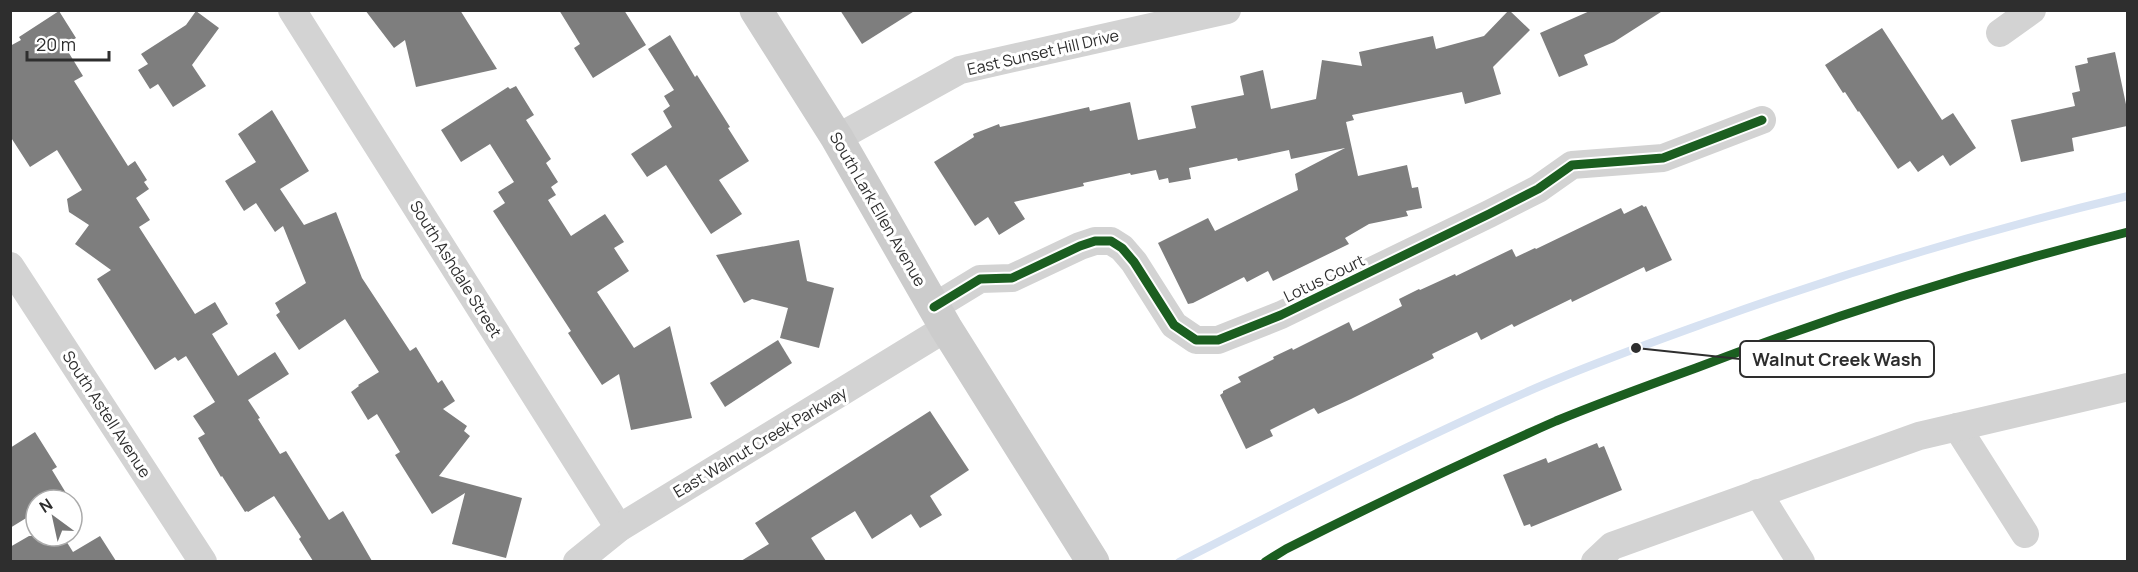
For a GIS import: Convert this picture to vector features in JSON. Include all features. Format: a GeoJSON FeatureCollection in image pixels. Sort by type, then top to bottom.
{"type":"FeatureCollection","features":[{"type":"Feature","properties":{"kind":"street","name":"South Ashdale Street"},"geometry":{"type":"LineString","coordinates":[[292,10],[619,528]]}},
{"type":"Feature","properties":{"kind":"street","name":"South Lark Ellen Avenue"},"geometry":{"type":"LineString","coordinates":[[756,10],[837,138],[940,318],[1093,561]]}},
{"type":"Feature","properties":{"kind":"street","name":"East Sunset Hill Drive"},"geometry":{"type":"LineString","coordinates":[[837,138],[960,70],[1144,19],[1227,10]]}},
{"type":"Feature","properties":{"kind":"street"},"geometry":{"type":"LineString","coordinates":[[2000,33],[2032,10]]}},
{"type":"Feature","properties":{"kind":"street","name":"Lotus Court"},"geometry":{"type":"LineString","coordinates":[[940,318],[980,279],[1012,278],[1088,243],[1111,241],[1122,248],[1134,262],[1174,325],[1196,340],[1218,340],[1281,315],[1489,214],[1538,189],[1572,165],[1663,158],[1762,120]]}},
{"type":"Feature","properties":{"kind":"street","name":"South Astell Avenue"},"geometry":{"type":"LineString","coordinates":[[10,266],[203,561]]}},
{"type":"Feature","properties":{"kind":"street","name":"East Walnut Creek Parkway"},"geometry":{"type":"LineString","coordinates":[[577,561],[619,528],[940,318]]}},
{"type":"Feature","properties":{"kind":"street"},"geometry":{"type":"LineString","coordinates":[[1595,561],[1612,546],[1919,436],[2127,387]]}},
{"type":"Feature","properties":{"kind":"street"},"geometry":{"type":"LineString","coordinates":[[1957,427],[2025,534]]}},
{"type":"Feature","properties":{"kind":"street"},"geometry":{"type":"LineString","coordinates":[[1758,494],[1801,561]]}},
{"type":"Feature","properties":{"kind":"building"},"geometry":{"type":"Polygon","coordinates":[[[365,10],[460,10],[497,69],[416,87],[405,40],[394,48],[365,10]]]}},
{"type":"Feature","properties":{"kind":"building"},"geometry":{"type":"Polygon","coordinates":[[[559,10],[624,10],[646,45],[593,78],[574,48],[580,44],[559,10]]]}},
{"type":"Feature","properties":{"kind":"building"},"geometry":{"type":"Polygon","coordinates":[[[840,10],[916,10],[862,44],[840,10]]]}},
{"type":"Feature","properties":{"kind":"building"},"geometry":{"type":"Polygon","coordinates":[[[1509,10],[1530,30],[1493,67],[1501,94],[1465,104],[1462,92],[1352,115],[1354,120],[1346,122],[1358,176],[1407,165],[1412,188],[1418,187],[1422,208],[1406,211],[1408,216],[1369,224],[1345,238],[1349,244],[1273,281],[1268,271],[1247,282],[1244,277],[1193,303],[1188,304],[1158,243],[1208,218],[1215,231],[1298,190],[1295,174],[1345,148],[1291,159],[1289,150],[1238,161],[1237,158],[1189,168],[1191,179],[1169,183],[1168,178],[1159,180],[1156,170],[1083,183],[1084,186],[1014,202],[1025,219],[999,235],[988,217],[975,226],[934,162],[974,137],[973,134],[999,124],[1000,127],[1089,107],[1090,111],[1130,102],[1138,140],[1196,128],[1191,106],[1244,95],[1240,76],[1263,70],[1271,109],[1316,99],[1322,60],[1362,66],[1359,52],[1433,36],[1436,49],[1484,36],[1509,10]]]}},
{"type":"Feature","properties":{"kind":"building"},"geometry":{"type":"Polygon","coordinates":[[[1592,10],[1664,10],[1614,42],[1584,55],[1588,65],[1559,77],[1540,33],[1592,10]]]}},
{"type":"Feature","properties":{"kind":"building"},"geometry":{"type":"Polygon","coordinates":[[[59,11],[76,38],[64,45],[83,76],[74,81],[128,166],[135,161],[147,180],[144,182],[149,189],[136,198],[150,220],[139,227],[195,314],[215,302],[228,324],[212,334],[238,376],[275,352],[289,374],[248,400],[280,454],[286,451],[329,520],[343,511],[372,561],[313,561],[299,539],[301,537],[274,496],[245,512],[198,438],[205,434],[193,416],[215,402],[186,356],[178,361],[175,357],[155,370],[97,279],[111,270],[75,244],[89,225],[69,212],[67,199],[82,190],[57,150],[30,167],[10,136],[10,46],[21,40],[19,37],[59,11]]]}},
{"type":"Feature","properties":{"kind":"building"},"geometry":{"type":"Polygon","coordinates":[[[196,11],[219,28],[192,65],[206,86],[173,107],[158,84],[150,89],[138,70],[148,64],[141,54],[186,25],[196,11]]]}},
{"type":"Feature","properties":{"kind":"building"},"geometry":{"type":"Polygon","coordinates":[[[1882,28],[1942,120],[1953,113],[1976,148],[1950,166],[1943,155],[1918,172],[1910,161],[1898,169],[1825,65],[1882,28]]]}},
{"type":"Feature","properties":{"kind":"building"},"geometry":{"type":"Polygon","coordinates":[[[670,35],[695,77],[697,75],[730,127],[728,128],[749,161],[719,180],[742,214],[711,234],[666,165],[647,177],[631,154],[672,127],[663,111],[670,106],[664,96],[674,90],[648,49],[670,35]]]}},
{"type":"Feature","properties":{"kind":"building"},"geometry":{"type":"Polygon","coordinates":[[[2115,52],[2127,109],[2127,126],[2072,138],[2074,151],[2021,162],[2011,120],[2075,106],[2072,93],[2080,91],[2075,66],[2088,63],[2087,58],[2115,52]]]}},
{"type":"Feature","properties":{"kind":"building"},"geometry":{"type":"Polygon","coordinates":[[[516,86],[534,115],[526,120],[551,159],[546,163],[558,182],[551,187],[556,195],[548,200],[571,236],[605,214],[624,242],[614,248],[629,271],[597,292],[634,348],[670,326],[692,418],[631,430],[619,374],[602,385],[568,333],[571,331],[493,211],[505,203],[498,192],[514,182],[490,144],[461,162],[441,130],[508,87],[510,89],[516,86]]]}},
{"type":"Feature","properties":{"kind":"building"},"geometry":{"type":"Polygon","coordinates":[[[272,110],[309,171],[280,189],[304,225],[336,212],[362,278],[410,351],[416,347],[438,383],[442,380],[455,401],[443,409],[467,426],[464,431],[470,436],[439,476],[522,498],[506,558],[452,544],[465,493],[432,514],[395,455],[400,452],[377,414],[368,420],[351,392],[379,372],[345,319],[299,350],[276,315],[280,312],[275,303],[306,283],[283,226],[275,232],[256,203],[244,211],[225,181],[256,162],[238,134],[272,110]]]}},
{"type":"Feature","properties":{"kind":"building"},"geometry":{"type":"Polygon","coordinates":[[[1642,205],[1646,206],[1672,260],[1646,272],[1644,267],[1572,302],[1571,299],[1514,327],[1512,324],[1481,340],[1477,332],[1432,354],[1434,358],[1351,399],[1318,414],[1314,408],[1270,430],[1273,436],[1246,449],[1220,395],[1223,391],[1241,382],[1238,377],[1274,359],[1273,357],[1292,348],[1293,350],[1349,322],[1353,331],[1402,306],[1399,299],[1455,274],[1456,276],[1512,249],[1516,257],[1621,208],[1624,214],[1642,205]]]}},
{"type":"Feature","properties":{"kind":"building"},"geometry":{"type":"Polygon","coordinates":[[[799,240],[807,281],[834,288],[819,348],[780,338],[788,308],[752,299],[744,303],[716,255],[799,240]]]}},
{"type":"Feature","properties":{"kind":"building"},"geometry":{"type":"Polygon","coordinates":[[[778,340],[792,363],[725,407],[710,383],[778,340]]]}},
{"type":"Feature","properties":{"kind":"building"},"geometry":{"type":"Polygon","coordinates":[[[930,411],[969,470],[930,496],[942,515],[920,528],[911,514],[872,539],[855,511],[811,538],[826,561],[741,561],[769,544],[755,523],[930,411]]]}},
{"type":"Feature","properties":{"kind":"building"},"geometry":{"type":"Polygon","coordinates":[[[35,432],[57,467],[52,470],[63,488],[24,488],[24,519],[10,528],[10,448],[35,432]]]}},
{"type":"Feature","properties":{"kind":"building"},"geometry":{"type":"Polygon","coordinates":[[[1597,443],[1599,448],[1604,446],[1622,490],[1531,527],[1530,524],[1524,526],[1503,475],[1546,458],[1548,463],[1597,443]]]}},
{"type":"Feature","properties":{"kind":"building"},"geometry":{"type":"Polygon","coordinates":[[[100,536],[116,561],[10,561],[10,547],[24,539],[24,548],[70,548],[73,552],[84,548],[84,545],[100,536]]]}},
{"type":"Feature","properties":{"kind":"waterway"},"geometry":{"type":"LineString","coordinates":[[1179,562],[1440,431],[1596,363],[1762,303],[1865,269],[2022,223],[2128,196]]}},
{"type":"Feature","properties":{"kind":"cycle path"},"geometry":{"type":"LineString","coordinates":[[934,307],[980,279],[1012,278],[1080,246],[1095,241],[1111,241],[1122,248],[1134,262],[1174,325],[1196,340],[1218,340],[1281,315],[1489,214],[1538,189],[1572,165],[1663,158],[1762,120]]}},
{"type":"Feature","properties":{"kind":"cycle path"},"geometry":{"type":"LineString","coordinates":[[1265,562],[1286,549],[1420,483],[1608,400],[1856,311],[2018,261],[2128,232]]}},
{"type":"Feature","properties":{"kind":"place","name":"Walnut Creek Wash"},"geometry":{"type":"Point","coordinates":[1636,348]}}]}
